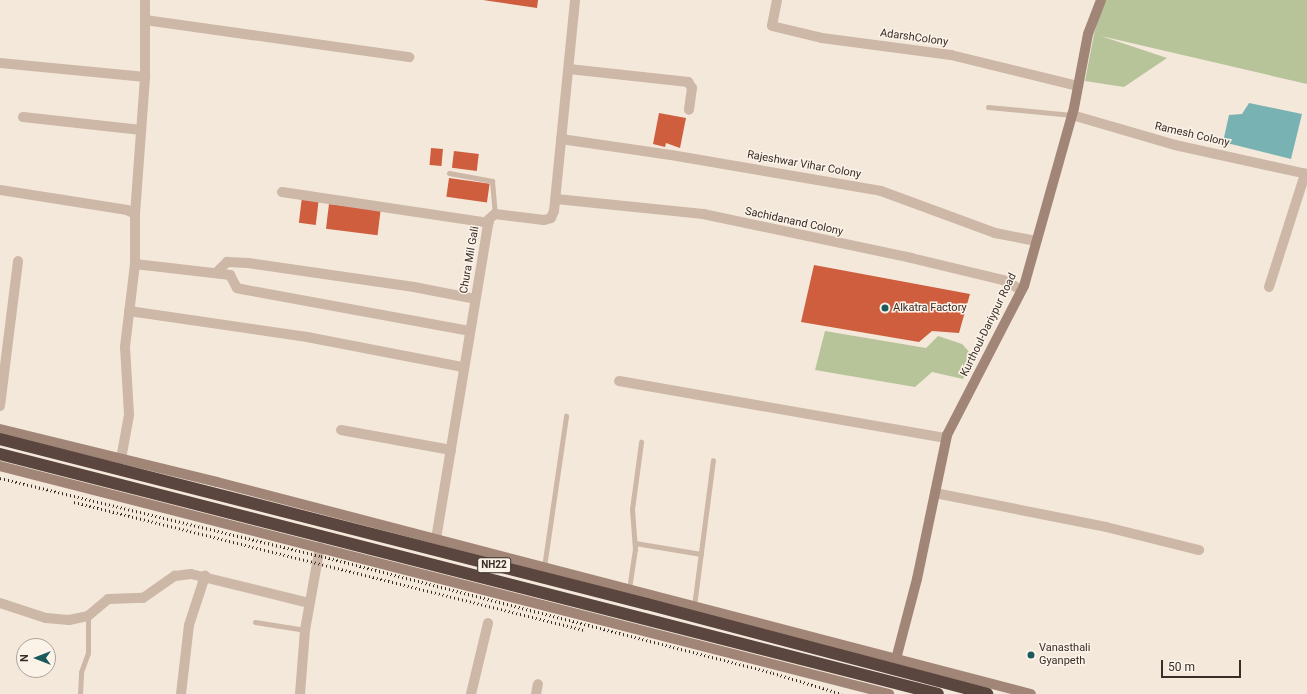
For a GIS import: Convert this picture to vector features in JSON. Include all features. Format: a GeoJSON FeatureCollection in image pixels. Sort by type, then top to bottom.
{"type":"FeatureCollection","features":[{"type":"Feature","properties":{"kind":"highway","name":"NH22"},"geometry":{"type":"LineString","coordinates":[[0,439],[647,604],[987,694]]}},
{"type":"Feature","properties":{"kind":"highway","name":"NH22"},"geometry":{"type":"LineString","coordinates":[[0,454],[938,694]]}},
{"type":"Feature","properties":{"kind":"street"},"geometry":{"type":"LineString","coordinates":[[121,459],[129,415],[125,346],[135,264],[135,214],[145,77],[145,0]]}},
{"type":"Feature","properties":{"kind":"street"},"geometry":{"type":"LineString","coordinates":[[495,214],[548,219],[553,216],[556,199],[575,0]]}},
{"type":"Feature","properties":{"kind":"street","name":"AdarshColony"},"geometry":{"type":"LineString","coordinates":[[777,0],[772,26],[822,38],[952,55],[1078,86]]}},
{"type":"Feature","properties":{"kind":"street","name":"Kurthoul-Dariypur Road"},"geometry":{"type":"LineString","coordinates":[[896,659],[917,580],[946,438],[1022,290],[1072,115],[1088,34],[1101,0]]}},
{"type":"Feature","properties":{"kind":"street"},"geometry":{"type":"LineString","coordinates":[[145,20],[409,57]]}},
{"type":"Feature","properties":{"kind":"street"},"geometry":{"type":"LineString","coordinates":[[0,63],[145,77]]}},
{"type":"Feature","properties":{"kind":"street"},"geometry":{"type":"LineString","coordinates":[[569,69],[688,82],[692,88],[689,110]]}},
{"type":"Feature","properties":{"kind":"street","name":"Ramesh Colony"},"geometry":{"type":"LineString","coordinates":[[1072,115],[1175,145],[1306,174]]}},
{"type":"Feature","properties":{"kind":"street"},"geometry":{"type":"LineString","coordinates":[[23,117],[141,130]]}},
{"type":"Feature","properties":{"kind":"street","name":"Rajeshwar Vihar Colony"},"geometry":{"type":"LineString","coordinates":[[562,139],[671,155],[881,191],[995,233],[1036,241]]}},
{"type":"Feature","properties":{"kind":"street"},"geometry":{"type":"LineString","coordinates":[[1269,287],[1306,174]]}},
{"type":"Feature","properties":{"kind":"street"},"geometry":{"type":"LineString","coordinates":[[0,190],[127,210],[135,214]]}},
{"type":"Feature","properties":{"kind":"street"},"geometry":{"type":"LineString","coordinates":[[282,192],[488,224]]}},
{"type":"Feature","properties":{"kind":"street","name":"Sachidanand Colony"},"geometry":{"type":"LineString","coordinates":[[556,199],[703,214],[918,260],[1003,280],[1022,290]]}},
{"type":"Feature","properties":{"kind":"street","name":"Chura Mil Gali"},"geometry":{"type":"LineString","coordinates":[[436,539],[469,331],[488,224],[491,216],[495,214]]}},
{"type":"Feature","properties":{"kind":"street"},"geometry":{"type":"LineString","coordinates":[[0,406],[4,342],[18,262]]}},
{"type":"Feature","properties":{"kind":"street"},"geometry":{"type":"LineString","coordinates":[[216,273],[227,262],[248,263],[414,287],[475,299]]}},
{"type":"Feature","properties":{"kind":"street"},"geometry":{"type":"LineString","coordinates":[[135,264],[216,273],[230,276],[237,288],[241,289],[469,331]]}},
{"type":"Feature","properties":{"kind":"street"},"geometry":{"type":"LineString","coordinates":[[129,311],[307,337],[464,367]]}},
{"type":"Feature","properties":{"kind":"street"},"geometry":{"type":"LineString","coordinates":[[619,381],[946,438]]}},
{"type":"Feature","properties":{"kind":"street"},"geometry":{"type":"LineString","coordinates":[[0,429],[436,539],[1031,694]]}},
{"type":"Feature","properties":{"kind":"street"},"geometry":{"type":"LineString","coordinates":[[341,430],[451,450]]}},
{"type":"Feature","properties":{"kind":"street"},"geometry":{"type":"LineString","coordinates":[[0,466],[889,694]]}},
{"type":"Feature","properties":{"kind":"street"},"geometry":{"type":"LineString","coordinates":[[167,508],[176,473]]}},
{"type":"Feature","properties":{"kind":"street"},"geometry":{"type":"LineString","coordinates":[[935,493],[1106,527],[1199,550]]}},
{"type":"Feature","properties":{"kind":"street"},"geometry":{"type":"LineString","coordinates":[[300,694],[309,602],[320,547]]}},
{"type":"Feature","properties":{"kind":"street"},"geometry":{"type":"LineString","coordinates":[[460,583],[470,548]]}},
{"type":"Feature","properties":{"kind":"street"},"geometry":{"type":"LineString","coordinates":[[0,603],[58,620],[69,620],[88,616],[108,599],[146,597],[175,576],[205,576],[309,602]]}},
{"type":"Feature","properties":{"kind":"street"},"geometry":{"type":"LineString","coordinates":[[181,694],[188,625],[205,576]]}},
{"type":"Feature","properties":{"kind":"street"},"geometry":{"type":"LineString","coordinates":[[471,694],[488,623]]}},
{"type":"Feature","properties":{"kind":"street"},"geometry":{"type":"LineString","coordinates":[[964,694],[968,678]]}},
{"type":"Feature","properties":{"kind":"street"},"geometry":{"type":"LineString","coordinates":[[536,694],[538,684]]}},
{"type":"Feature","properties":{"kind":"lane"},"geometry":{"type":"LineString","coordinates":[[988,107],[1072,115]]}},
{"type":"Feature","properties":{"kind":"lane"},"geometry":{"type":"LineString","coordinates":[[449,173],[492,181],[495,214]]}},
{"type":"Feature","properties":{"kind":"lane"},"geometry":{"type":"LineString","coordinates":[[544,567],[566,416]]}},
{"type":"Feature","properties":{"kind":"lane"},"geometry":{"type":"LineString","coordinates":[[629,589],[635,543],[631,517],[641,442]]}},
{"type":"Feature","properties":{"kind":"lane"},"geometry":{"type":"LineString","coordinates":[[694,606],[713,460]]}},
{"type":"Feature","properties":{"kind":"lane"},"geometry":{"type":"LineString","coordinates":[[635,543],[701,554]]}},
{"type":"Feature","properties":{"kind":"lane"},"geometry":{"type":"LineString","coordinates":[[80,694],[81,672],[88,653],[88,616]]}},
{"type":"Feature","properties":{"kind":"lane"},"geometry":{"type":"LineString","coordinates":[[255,622],[306,630]]}},
{"type":"Feature","properties":{"kind":"green space"},"geometry":{"type":"Polygon","coordinates":[[[1104,0],[1307,0],[1307,84],[1101,36],[1167,58],[1124,87],[1085,81],[1094,34],[1104,0]]]}},
{"type":"Feature","properties":{"kind":"green space"},"geometry":{"type":"Polygon","coordinates":[[[825,331],[926,348],[938,336],[962,344],[975,358],[963,379],[932,372],[915,387],[815,370],[825,331]]]}},
{"type":"Feature","properties":{"kind":"water"},"geometry":{"type":"Polygon","coordinates":[[[1249,103],[1302,114],[1291,159],[1223,142],[1229,115],[1242,114],[1249,103]]]}},
{"type":"Feature","properties":{"kind":"building"},"geometry":{"type":"Polygon","coordinates":[[[483,0],[538,0],[537,8],[483,0]]]}},
{"type":"Feature","properties":{"kind":"building"},"geometry":{"type":"Polygon","coordinates":[[[659,113],[686,118],[680,148],[666,143],[665,147],[653,144],[659,113]]]}},
{"type":"Feature","properties":{"kind":"building"},"geometry":{"type":"Polygon","coordinates":[[[431,148],[443,149],[441,166],[430,165],[431,148]]]}},
{"type":"Feature","properties":{"kind":"building"},"geometry":{"type":"Polygon","coordinates":[[[454,151],[479,154],[477,171],[452,168],[454,151]]]}},
{"type":"Feature","properties":{"kind":"building"},"geometry":{"type":"Polygon","coordinates":[[[449,178],[490,184],[487,203],[446,197],[449,178]]]}},
{"type":"Feature","properties":{"kind":"building"},"geometry":{"type":"Polygon","coordinates":[[[302,197],[319,199],[316,225],[299,223],[302,197]]]}},
{"type":"Feature","properties":{"kind":"building"},"geometry":{"type":"Polygon","coordinates":[[[329,204],[381,210],[378,235],[326,229],[329,204]]]}},
{"type":"Feature","properties":{"kind":"building","name":"Alkatra Factory"},"geometry":{"type":"Polygon","coordinates":[[[814,265],[970,294],[959,333],[932,331],[919,342],[801,322],[814,265]]]}},
{"type":"Feature","properties":{"kind":"railway"},"geometry":{"type":"LineString","coordinates":[[0,478],[321,556],[773,673],[842,694]]}},
{"type":"Feature","properties":{"kind":"railway"},"geometry":{"type":"LineString","coordinates":[[74,502],[584,630]]}},
{"type":"Feature","properties":{"kind":"place","name":"Alkatra Factory"},"geometry":{"type":"Point","coordinates":[885,308]}},
{"type":"Feature","properties":{"kind":"place","name":"Vanasthali Gyanpeth"},"geometry":{"type":"Point","coordinates":[1031,655]}}]}
